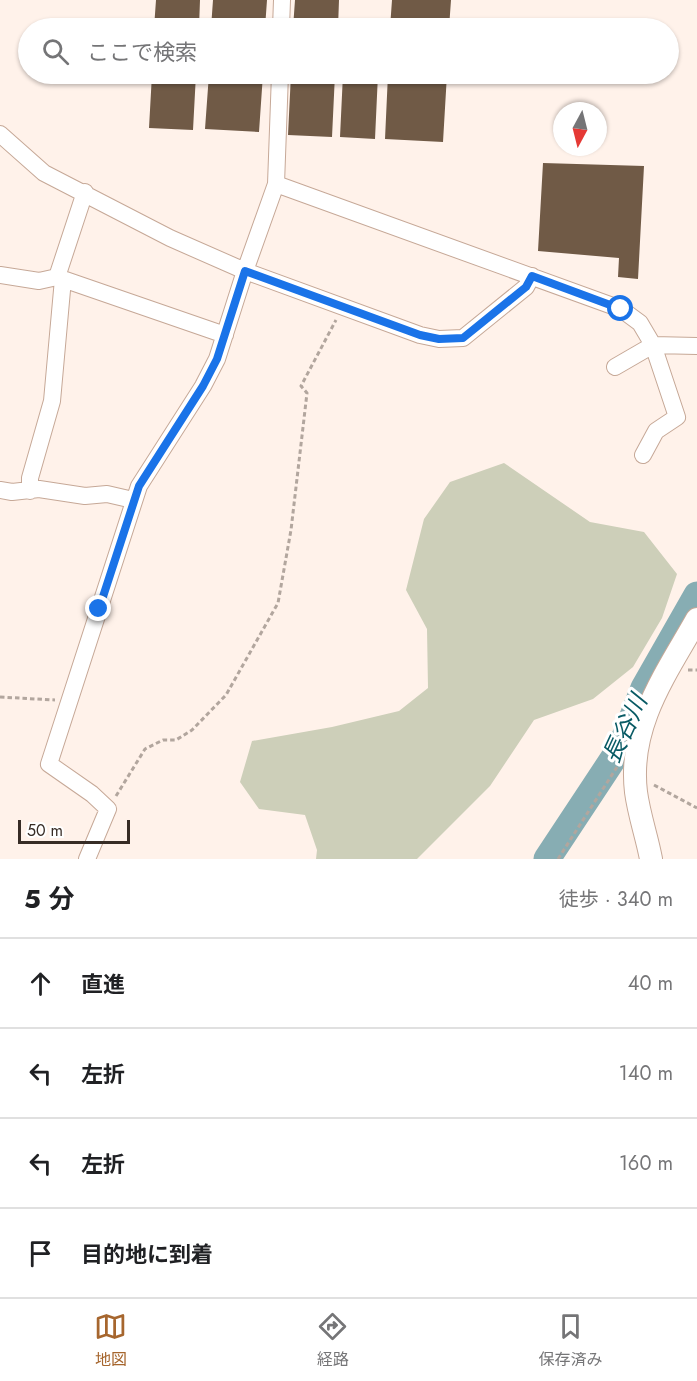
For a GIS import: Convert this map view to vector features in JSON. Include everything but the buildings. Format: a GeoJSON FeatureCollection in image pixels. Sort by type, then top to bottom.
{"type":"FeatureCollection","features":[{"type":"Feature","properties":{"kind":"street"},"geometry":{"type":"LineString","coordinates":[[281,18],[282,0]]}},
{"type":"Feature","properties":{"kind":"street"},"geometry":{"type":"LineString","coordinates":[[87,859],[108,809],[92,794],[49,764],[139,486],[203,386],[217,359],[276,184],[280,84]]}},
{"type":"Feature","properties":{"kind":"street"},"geometry":{"type":"LineString","coordinates":[[0,134],[44,173],[85,192],[170,238],[245,271],[344,305],[420,335],[439,339],[463,338],[526,287],[532,276]]}},
{"type":"Feature","properties":{"kind":"street"},"geometry":{"type":"LineString","coordinates":[[276,184],[621,309],[640,323],[653,345],[677,417],[656,431],[643,455]]}},
{"type":"Feature","properties":{"kind":"street"},"geometry":{"type":"LineString","coordinates":[[30,491],[30,478],[52,401],[60,278],[85,192]]}},
{"type":"Feature","properties":{"kind":"street"},"geometry":{"type":"LineString","coordinates":[[0,275],[39,281],[60,278],[225,335]]}},
{"type":"Feature","properties":{"kind":"street"},"geometry":{"type":"LineString","coordinates":[[615,367],[653,345],[697,346]]}},
{"type":"Feature","properties":{"kind":"street"},"geometry":{"type":"LineString","coordinates":[[0,490],[39,489],[85,496],[107,494],[134,500]]}},
{"type":"Feature","properties":{"kind":"street"},"geometry":{"type":"LineString","coordinates":[[651,859],[627,769],[644,714],[697,619]]}},
{"type":"Feature","properties":{"kind":"path"},"geometry":{"type":"LineString","coordinates":[[108,809],[145,749],[163,740],[176,740],[192,730],[226,695],[279,603],[291,530],[307,393],[301,386],[344,305]]}},
{"type":"Feature","properties":{"kind":"path"},"geometry":{"type":"LineString","coordinates":[[0,697],[71,701]]}},
{"type":"Feature","properties":{"kind":"path"},"geometry":{"type":"LineString","coordinates":[[558,859],[627,769],[697,808]]}},
{"type":"Feature","properties":{"kind":"green space"},"geometry":{"type":"Polygon","coordinates":[[[504,463],[590,522],[644,532],[677,574],[662,618],[633,667],[593,699],[534,720],[490,786],[417,859],[316,859],[317,850],[305,815],[259,809],[240,782],[252,741],[332,727],[399,711],[428,688],[427,629],[406,590],[424,519],[450,482],[504,463]]]}},
{"type":"Feature","properties":{"kind":"waterway","name":"長谷川"},"geometry":{"type":"LineString","coordinates":[[547,859],[621,747],[644,688],[697,595]]}},
{"type":"Feature","properties":{"kind":"route"},"geometry":{"type":"LineString","coordinates":[[99,609],[139,486],[203,386],[217,359],[245,271],[344,305],[420,335],[439,339],[463,338],[526,287],[532,276],[621,309]]}}]}
